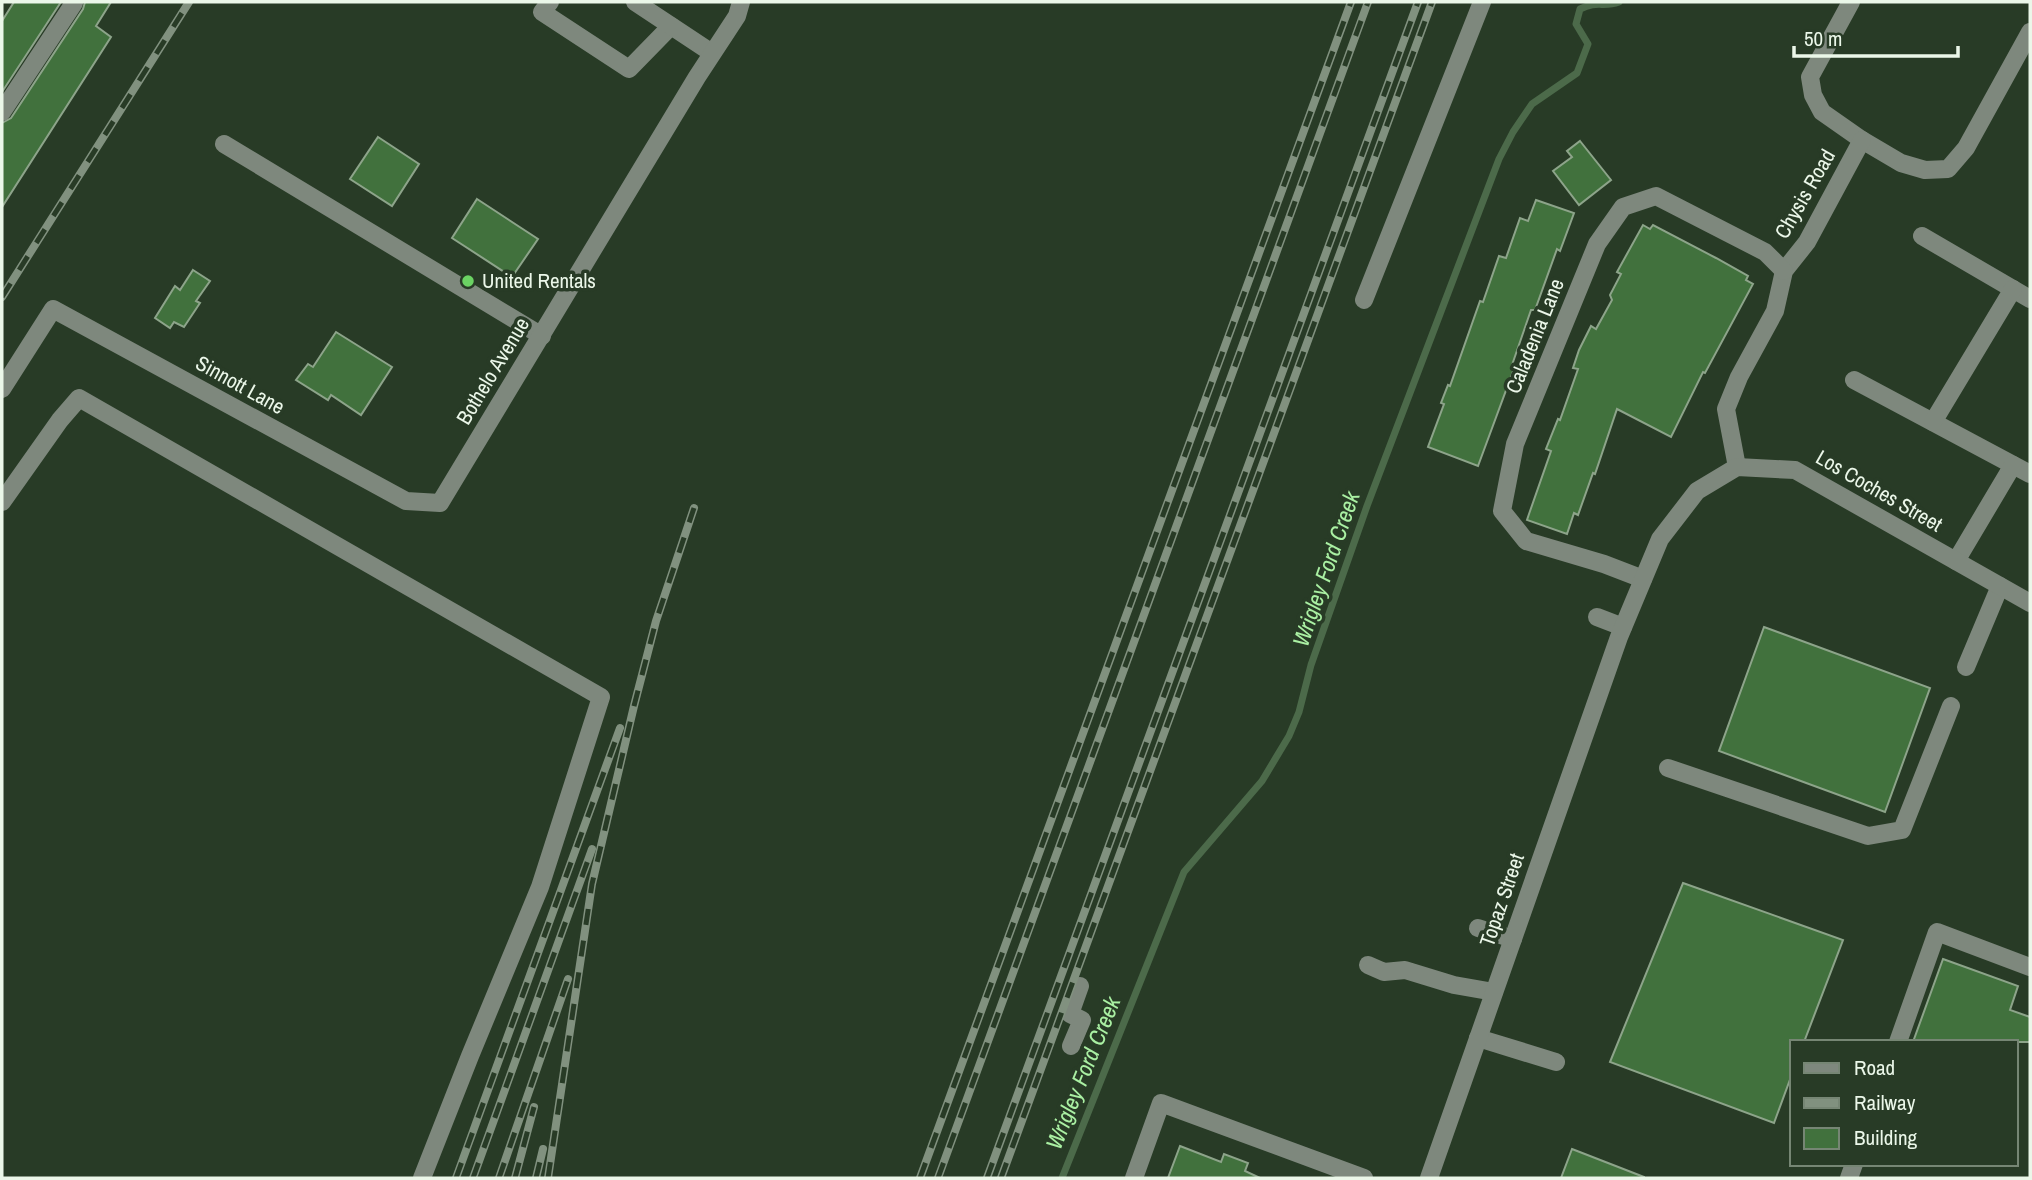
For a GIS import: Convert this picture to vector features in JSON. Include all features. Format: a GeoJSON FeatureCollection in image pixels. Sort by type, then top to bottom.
{"type":"FeatureCollection","features":[{"type":"Feature","properties":{"kind":"street"},"geometry":{"type":"LineString","coordinates":[[550,2],[542,12],[629,69],[671,26]]}},
{"type":"Feature","properties":{"kind":"street"},"geometry":{"type":"LineString","coordinates":[[635,2],[712,53]]}},
{"type":"Feature","properties":{"kind":"street","name":"Bothelo Avenue"},"geometry":{"type":"LineString","coordinates":[[406,502],[440,503],[737,16],[741,2]]}},
{"type":"Feature","properties":{"kind":"street"},"geometry":{"type":"LineString","coordinates":[[1851,2],[1810,77],[1812,95],[1822,112],[1862,140]]}},
{"type":"Feature","properties":{"kind":"street"},"geometry":{"type":"LineString","coordinates":[[2,112],[74,3]]}},
{"type":"Feature","properties":{"kind":"street"},"geometry":{"type":"LineString","coordinates":[[1364,300],[1479,3]]}},
{"type":"Feature","properties":{"kind":"street","name":"Chysis Road"},"geometry":{"type":"LineString","coordinates":[[1737,467],[1726,410],[1739,377],[1775,311],[1784,271],[1807,242],[1862,140],[1902,163],[1925,170],[1948,169],[1966,148],[2030,32]]}},
{"type":"Feature","properties":{"kind":"street"},"geometry":{"type":"LineString","coordinates":[[224,144],[542,336]]}},
{"type":"Feature","properties":{"kind":"street","name":"Caladenia Lane"},"geometry":{"type":"LineString","coordinates":[[1643,579],[1604,564],[1526,541],[1502,511],[1516,444],[1597,244],[1623,207],[1656,196],[1765,252],[1784,271]]}},
{"type":"Feature","properties":{"kind":"street"},"geometry":{"type":"LineString","coordinates":[[1922,236],[2024,293],[1933,422]]}},
{"type":"Feature","properties":{"kind":"street","name":"Sinnott Lane"},"geometry":{"type":"LineString","coordinates":[[2,389],[53,309],[406,502]]}},
{"type":"Feature","properties":{"kind":"street"},"geometry":{"type":"LineString","coordinates":[[1854,380],[2030,474]]}},
{"type":"Feature","properties":{"kind":"street"},"geometry":{"type":"LineString","coordinates":[[2,502],[52,430],[79,398],[601,696],[540,887],[422,1178]]}},
{"type":"Feature","properties":{"kind":"street"},"geometry":{"type":"LineString","coordinates":[[1956,561],[2013,465]]}},
{"type":"Feature","properties":{"kind":"street"},"geometry":{"type":"LineString","coordinates":[[1597,617],[1621,632],[1660,539],[1697,491],[1737,467]]}},
{"type":"Feature","properties":{"kind":"street","name":"Los Coches Street"},"geometry":{"type":"LineString","coordinates":[[1737,467],[1795,470],[2030,603]]}},
{"type":"Feature","properties":{"kind":"street"},"geometry":{"type":"LineString","coordinates":[[1966,667],[2000,586]]}},
{"type":"Feature","properties":{"kind":"street","name":"Topaz Street"},"geometry":{"type":"LineString","coordinates":[[1429,1178],[1621,632]]}},
{"type":"Feature","properties":{"kind":"street"},"geometry":{"type":"LineString","coordinates":[[1668,768],[1868,836],[1902,831],[1951,706]]}},
{"type":"Feature","properties":{"kind":"street"},"geometry":{"type":"LineString","coordinates":[[1478,928],[1513,939]]}},
{"type":"Feature","properties":{"kind":"street"},"geometry":{"type":"LineString","coordinates":[[1899,1040],[1937,932],[2030,967]]}},
{"type":"Feature","properties":{"kind":"street"},"geometry":{"type":"LineString","coordinates":[[1368,965],[1384,972],[1405,970],[1454,985],[1494,992]]}},
{"type":"Feature","properties":{"kind":"street"},"geometry":{"type":"LineString","coordinates":[[1072,1046],[1083,1020],[1070,1014],[1080,986]]}},
{"type":"Feature","properties":{"kind":"street"},"geometry":{"type":"LineString","coordinates":[[1478,1038],[1556,1062]]}},
{"type":"Feature","properties":{"kind":"street"},"geometry":{"type":"LineString","coordinates":[[1134,1178],[1161,1103],[1344,1175],[1364,1178]]}},
{"type":"Feature","properties":{"kind":"building"},"geometry":{"type":"Polygon","coordinates":[[[14,2],[61,2],[2,92],[2,21],[14,2]]]}},
{"type":"Feature","properties":{"kind":"building"},"geometry":{"type":"Polygon","coordinates":[[[85,2],[111,2],[96,26],[111,37],[2,207],[2,123],[11,118],[85,2]]]}},
{"type":"Feature","properties":{"kind":"building"},"geometry":{"type":"Polygon","coordinates":[[[378,137],[419,164],[392,206],[350,179],[378,137]]]}},
{"type":"Feature","properties":{"kind":"building"},"geometry":{"type":"Polygon","coordinates":[[[1580,141],[1611,180],[1579,205],[1553,171],[1572,157],[1567,151],[1580,141]]]}},
{"type":"Feature","properties":{"kind":"building"},"geometry":{"type":"Polygon","coordinates":[[[477,199],[538,239],[512,277],[452,238],[477,199]]]}},
{"type":"Feature","properties":{"kind":"building"},"geometry":{"type":"Polygon","coordinates":[[[1536,200],[1574,213],[1560,251],[1557,249],[1535,310],[1531,310],[1512,365],[1515,366],[1478,466],[1428,447],[1444,404],[1441,403],[1448,385],[1450,386],[1499,256],[1506,258],[1520,218],[1528,221],[1536,200]]]}},
{"type":"Feature","properties":{"kind":"building"},"geometry":{"type":"Polygon","coordinates":[[[1643,225],[1650,229],[1653,225],[1716,258],[1748,276],[1746,280],[1753,284],[1705,373],[1703,372],[1671,437],[1617,409],[1595,474],[1593,473],[1578,515],[1574,513],[1567,534],[1527,520],[1551,451],[1546,449],[1558,419],[1560,420],[1578,369],[1573,368],[1579,350],[1591,326],[1596,329],[1612,300],[1610,295],[1621,274],[1617,272],[1643,225]]]}},
{"type":"Feature","properties":{"kind":"building"},"geometry":{"type":"Polygon","coordinates":[[[193,270],[210,281],[196,301],[200,303],[184,327],[174,322],[170,328],[155,318],[175,286],[180,290],[193,270]]]}},
{"type":"Feature","properties":{"kind":"building"},"geometry":{"type":"Polygon","coordinates":[[[336,332],[392,367],[361,415],[331,395],[328,400],[296,380],[308,364],[313,367],[336,332]]]}},
{"type":"Feature","properties":{"kind":"building"},"geometry":{"type":"Polygon","coordinates":[[[1764,627],[1930,688],[1885,812],[1719,751],[1764,627]]]}},
{"type":"Feature","properties":{"kind":"building"},"geometry":{"type":"Polygon","coordinates":[[[1683,883],[1843,940],[1805,1040],[1790,1040],[1790,1079],[1774,1123],[1610,1062],[1683,883]]]}},
{"type":"Feature","properties":{"kind":"building"},"geometry":{"type":"Polygon","coordinates":[[[1943,959],[2018,986],[2010,1010],[2030,1017],[2030,1042],[1914,1040],[1943,959]]]}},
{"type":"Feature","properties":{"kind":"building"},"geometry":{"type":"Polygon","coordinates":[[[1180,1146],[1221,1162],[1224,1154],[1248,1163],[1245,1171],[1260,1178],[1168,1178],[1180,1146]]]}},
{"type":"Feature","properties":{"kind":"building"},"geometry":{"type":"Polygon","coordinates":[[[1572,1149],[1644,1177],[1644,1178],[1561,1178],[1572,1149]]]}},
{"type":"Feature","properties":{"kind":"waterway","name":"Wrigley Ford Creek"},"geometry":{"type":"LineString","coordinates":[[1062,1178],[1184,872],[1262,781],[1289,736],[1367,506],[1499,159],[1532,104],[1577,73],[1588,44],[1576,24],[1580,9],[1619,2]]}},
{"type":"Feature","properties":{"kind":"railway"},"geometry":{"type":"LineString","coordinates":[[2,297],[189,2]]}},
{"type":"Feature","properties":{"kind":"railway"},"geometry":{"type":"LineString","coordinates":[[920,1178],[1351,2]]}},
{"type":"Feature","properties":{"kind":"railway"},"geometry":{"type":"LineString","coordinates":[[938,1178],[1368,2]]}},
{"type":"Feature","properties":{"kind":"railway"},"geometry":{"type":"LineString","coordinates":[[987,1178],[1418,2]]}},
{"type":"Feature","properties":{"kind":"railway"},"geometry":{"type":"LineString","coordinates":[[1001,1178],[1432,2]]}},
{"type":"Feature","properties":{"kind":"railway"},"geometry":{"type":"LineString","coordinates":[[548,1178],[592,884],[656,621],[694,508]]}},
{"type":"Feature","properties":{"kind":"railway"},"geometry":{"type":"LineString","coordinates":[[456,1178],[620,728]]}},
{"type":"Feature","properties":{"kind":"railway"},"geometry":{"type":"LineString","coordinates":[[473,1178],[592,849]]}},
{"type":"Feature","properties":{"kind":"railway"},"geometry":{"type":"LineString","coordinates":[[499,1178],[568,979]]}},
{"type":"Feature","properties":{"kind":"railway"},"geometry":{"type":"LineString","coordinates":[[515,1178],[534,1107]]}},
{"type":"Feature","properties":{"kind":"railway"},"geometry":{"type":"LineString","coordinates":[[536,1178],[543,1149]]}},
{"type":"Feature","properties":{"kind":"place","name":"United Rentals"},"geometry":{"type":"Point","coordinates":[468,281]}}]}
